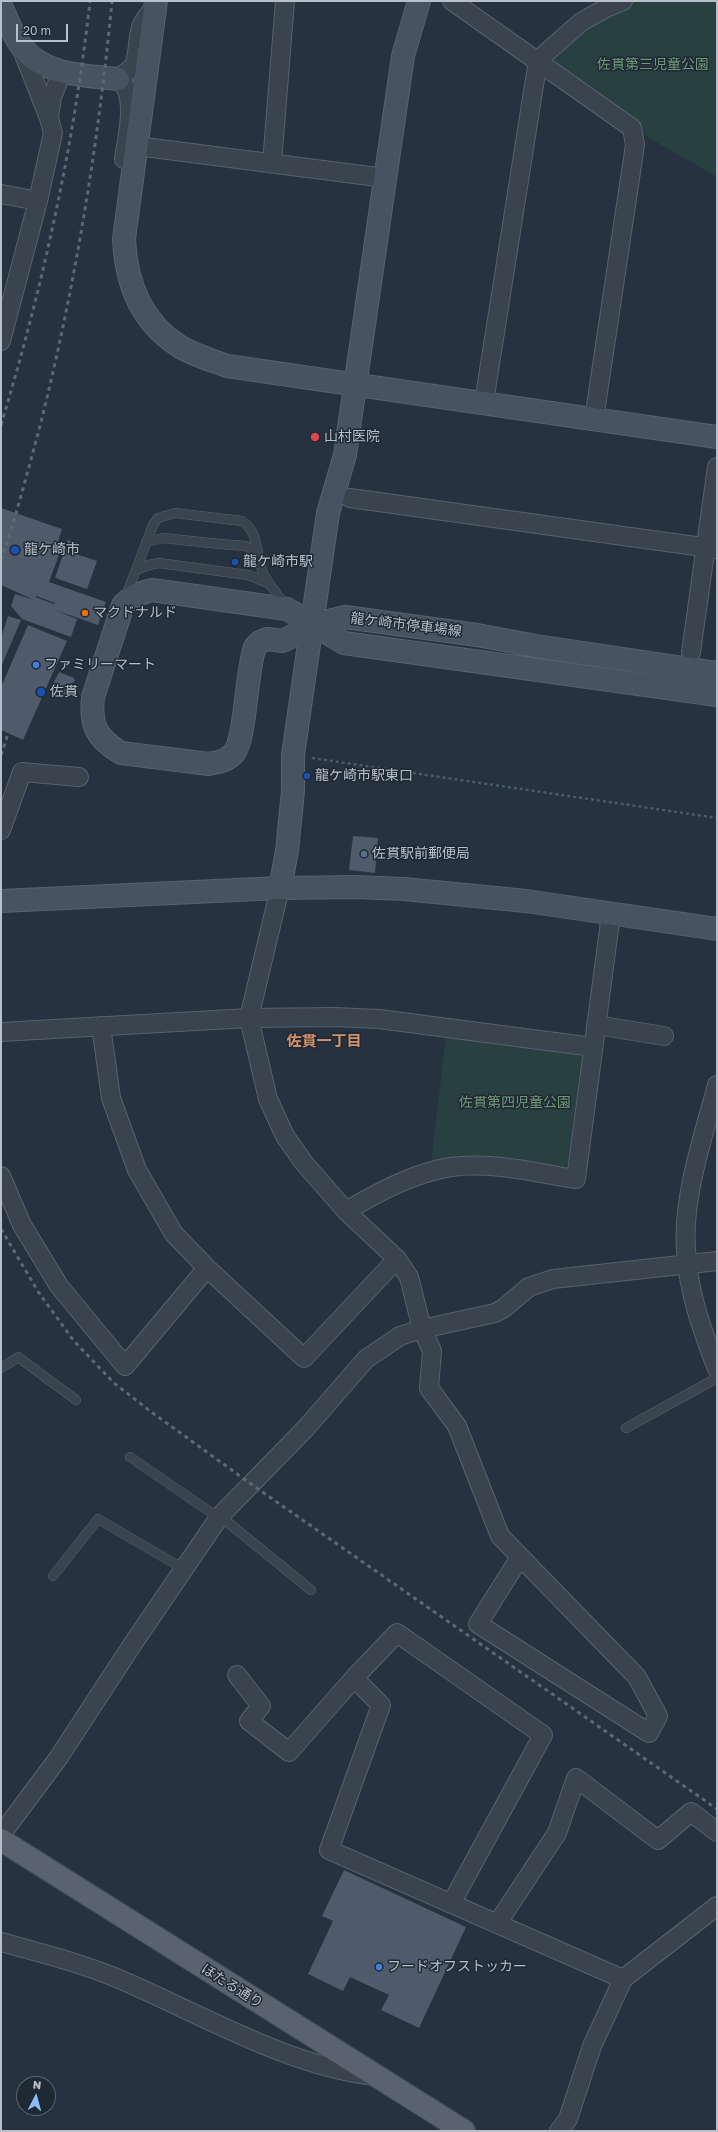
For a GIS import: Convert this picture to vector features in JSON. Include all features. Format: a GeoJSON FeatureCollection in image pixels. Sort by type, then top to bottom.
{"type":"FeatureCollection","features":[{"type":"Feature","properties":{"kind":"main road","name":"ほたる通り"},"geometry":{"type":"LineString","coordinates":[[1,1840],[464,2131]]}},
{"type":"Feature","properties":{"kind":"street"},"geometry":{"type":"LineString","coordinates":[[272,163],[285,1]]}},
{"type":"Feature","properties":{"kind":"street"},"geometry":{"type":"LineString","coordinates":[[419,1],[403,56],[345,455],[328,513],[293,755],[293,791],[287,850],[280,888],[249,1018],[268,1099],[285,1136],[304,1163],[346,1211],[397,1259],[409,1277],[422,1329],[432,1352],[429,1388],[457,1426],[500,1536],[637,1677],[658,1716],[649,1734],[478,1624],[520,1557]]}},
{"type":"Feature","properties":{"kind":"street"},"geometry":{"type":"LineString","coordinates":[[452,1],[538,60],[632,128],[636,138],[594,419]]}},
{"type":"Feature","properties":{"kind":"street"},"geometry":{"type":"LineString","coordinates":[[484,402],[538,60],[582,22],[606,8],[623,1]]}},
{"type":"Feature","properties":{"kind":"street"},"geometry":{"type":"LineString","coordinates":[[118,79],[134,66],[140,27],[145,16],[156,4]]}},
{"type":"Feature","properties":{"kind":"street"},"geometry":{"type":"LineString","coordinates":[[124,239],[156,4]]}},
{"type":"Feature","properties":{"kind":"street"},"geometry":{"type":"LineString","coordinates":[[2,16],[21,46],[32,58],[45,66],[62,72],[118,79],[128,90],[131,100],[121,184],[125,256],[131,287],[142,309],[159,329],[179,346],[227,366],[484,402],[717,437]]}},
{"type":"Feature","properties":{"kind":"street"},"geometry":{"type":"LineString","coordinates":[[1,341],[38,201],[53,133],[49,118],[21,46]]}},
{"type":"Feature","properties":{"kind":"street"},"geometry":{"type":"LineString","coordinates":[[49,118],[52,97],[62,72]]}},
{"type":"Feature","properties":{"kind":"street"},"geometry":{"type":"LineString","coordinates":[[137,146],[385,178]]}},
{"type":"Feature","properties":{"kind":"street"},"geometry":{"type":"LineString","coordinates":[[1,194],[38,201]]}},
{"type":"Feature","properties":{"kind":"street"},"geometry":{"type":"LineString","coordinates":[[691,652],[711,548],[717,467]]}},
{"type":"Feature","properties":{"kind":"street"},"geometry":{"type":"LineString","coordinates":[[350,498],[711,548]]}},
{"type":"Feature","properties":{"kind":"street"},"geometry":{"type":"LineString","coordinates":[[152,590],[287,609],[313,625],[283,641],[267,639],[260,642],[255,647],[238,746],[228,759],[209,764],[121,753],[108,746],[100,737],[92,713],[93,697],[123,605],[130,598],[140,593],[152,590]]}},
{"type":"Feature","properties":{"kind":"street","name":"龍ケ崎市停車場線"},"geometry":{"type":"LineString","coordinates":[[313,625],[345,617],[477,635],[536,646],[717,673]]}},
{"type":"Feature","properties":{"kind":"street","name":"龍ケ崎市停車場線"},"geometry":{"type":"LineString","coordinates":[[313,625],[344,643],[717,695]]}},
{"type":"Feature","properties":{"kind":"street"},"geometry":{"type":"LineString","coordinates":[[1,830],[22,772],[79,777]]}},
{"type":"Feature","properties":{"kind":"street"},"geometry":{"type":"LineString","coordinates":[[1,901],[280,888],[355,887],[404,889],[526,901],[717,929]]}},
{"type":"Feature","properties":{"kind":"street"},"geometry":{"type":"LineString","coordinates":[[346,1211],[402,1182],[451,1167],[484,1166],[576,1179],[611,914]]}},
{"type":"Feature","properties":{"kind":"street"},"geometry":{"type":"LineString","coordinates":[[1,1032],[249,1018],[379,1019],[593,1047]]}},
{"type":"Feature","properties":{"kind":"street"},"geometry":{"type":"LineString","coordinates":[[596,1025],[664,1036]]}},
{"type":"Feature","properties":{"kind":"street"},"geometry":{"type":"LineString","coordinates":[[101,1026],[111,1098],[137,1170],[174,1234],[207,1268],[304,1358],[397,1259]]}},
{"type":"Feature","properties":{"kind":"street"},"geometry":{"type":"LineString","coordinates":[[717,1085],[692,1187],[685,1234],[688,1265],[696,1311],[717,1369]]}},
{"type":"Feature","properties":{"kind":"street"},"geometry":{"type":"LineString","coordinates":[[1,1176],[22,1225],[59,1286],[124,1366],[207,1268]]}},
{"type":"Feature","properties":{"kind":"street"},"geometry":{"type":"LineString","coordinates":[[1,1834],[59,1757],[220,1517],[306,1428],[366,1359],[400,1336],[422,1329],[495,1312],[504,1308],[530,1287],[553,1279],[717,1261]]}},
{"type":"Feature","properties":{"kind":"street"},"geometry":{"type":"LineString","coordinates":[[237,1675],[261,1706],[249,1721],[289,1752],[354,1678],[397,1633],[543,1735],[451,1904]]}},
{"type":"Feature","properties":{"kind":"street"},"geometry":{"type":"LineString","coordinates":[[354,1678],[381,1705],[329,1850],[623,1979]]}},
{"type":"Feature","properties":{"kind":"street"},"geometry":{"type":"LineString","coordinates":[[497,1924],[557,1833],[576,1778],[658,1840],[691,1812],[717,1832]]}},
{"type":"Feature","properties":{"kind":"street"},"geometry":{"type":"LineString","coordinates":[[559,2131],[568,2119],[592,2046],[623,1979],[717,1906]]}},
{"type":"Feature","properties":{"kind":"street"},"geometry":{"type":"LineString","coordinates":[[1,1942],[60,1957],[118,1978],[250,2038],[324,2066],[350,2073],[377,2076]]}},
{"type":"Feature","properties":{"kind":"lane"},"geometry":{"type":"LineString","coordinates":[[123,605],[153,525],[158,518],[167,514],[181,513],[242,521],[248,524],[252,531],[268,583],[287,609]]}},
{"type":"Feature","properties":{"kind":"lane"},"geometry":{"type":"LineString","coordinates":[[146,542],[163,538],[246,546],[258,554]]}},
{"type":"Feature","properties":{"kind":"lane"},"geometry":{"type":"LineString","coordinates":[[136,570],[149,564],[159,563],[248,575],[268,583]]}},
{"type":"Feature","properties":{"kind":"lane"},"geometry":{"type":"LineString","coordinates":[[1,1368],[18,1357],[76,1400]]}},
{"type":"Feature","properties":{"kind":"lane"},"geometry":{"type":"LineString","coordinates":[[626,1428],[717,1378]]}},
{"type":"Feature","properties":{"kind":"lane"},"geometry":{"type":"LineString","coordinates":[[130,1458],[220,1517],[310,1590]]}},
{"type":"Feature","properties":{"kind":"lane"},"geometry":{"type":"LineString","coordinates":[[54,1576],[98,1519],[184,1569]]}},
{"type":"Feature","properties":{"kind":"path"},"geometry":{"type":"LineString","coordinates":[[293,755],[717,818]]}},
{"type":"Feature","properties":{"kind":"green space","name":"佐貫第三児童公園"},"geometry":{"type":"Polygon","coordinates":[[[623,1],[717,1],[717,177],[632,128],[538,60],[623,1]]]}},
{"type":"Feature","properties":{"kind":"green space","name":"佐貫第四児童公園"},"geometry":{"type":"Polygon","coordinates":[[[446,1036],[578,1052],[582,1056],[568,1163],[562,1169],[431,1163],[446,1036]]]}},
{"type":"Feature","properties":{"kind":"building"},"geometry":{"type":"Polygon","coordinates":[[[1,508],[62,529],[55,551],[60,552],[49,582],[106,602],[98,625],[52,609],[77,619],[71,637],[22,619],[11,606],[15,594],[34,600],[1,585],[1,508]],[[36,596],[35,597],[54,604],[55,603],[36,596]]]}},
{"type":"Feature","properties":{"kind":"building"},"geometry":{"type":"Polygon","coordinates":[[[68,540],[80,544],[76,554],[97,561],[87,589],[55,578],[68,540]]]}},
{"type":"Feature","properties":{"kind":"building"},"geometry":{"type":"Polygon","coordinates":[[[8,616],[21,620],[1,667],[1,638],[8,616]]]}},
{"type":"Feature","properties":{"kind":"building"},"geometry":{"type":"Polygon","coordinates":[[[28,625],[67,641],[23,740],[1,730],[1,687],[28,625]]]}},
{"type":"Feature","properties":{"kind":"building"},"geometry":{"type":"Polygon","coordinates":[[[59,672],[74,678],[75,681],[70,685],[65,697],[50,690],[59,672]]]}},
{"type":"Feature","properties":{"kind":"building"},"geometry":{"type":"Polygon","coordinates":[[[353,836],[378,838],[375,873],[349,870],[353,836]]]}},
{"type":"Feature","properties":{"kind":"building"},"geometry":{"type":"Polygon","coordinates":[[[344,1870],[466,1927],[419,2028],[381,2010],[389,1995],[350,1977],[343,1991],[308,1974],[333,1921],[322,1916],[344,1870]]]}},
{"type":"Feature","properties":{"kind":"railway"},"geometry":{"type":"LineString","coordinates":[[1,425],[30,320],[55,215],[75,108],[90,1]]}},
{"type":"Feature","properties":{"kind":"railway"},"geometry":{"type":"LineString","coordinates":[[1,560],[39,430],[64,323],[84,217],[100,109],[112,1]]}},
{"type":"Feature","properties":{"kind":"railway"},"geometry":{"type":"LineString","coordinates":[[1,755],[8,734]]}},
{"type":"Feature","properties":{"kind":"railway"},"geometry":{"type":"LineString","coordinates":[[1,1229],[39,1293],[74,1341],[114,1383],[251,1484],[717,1809]]}},
{"type":"Feature","properties":{"kind":"place","name":"山村医院"},"geometry":{"type":"Point","coordinates":[315,437]}},
{"type":"Feature","properties":{"kind":"place","name":"龍ケ崎市"},"geometry":{"type":"Point","coordinates":[15,550]}},
{"type":"Feature","properties":{"kind":"place","name":"龍ケ崎市駅"},"geometry":{"type":"Point","coordinates":[235,562]}},
{"type":"Feature","properties":{"kind":"place","name":"マクドナルド"},"geometry":{"type":"Point","coordinates":[85,613]}},
{"type":"Feature","properties":{"kind":"place","name":"ファミリーマート"},"geometry":{"type":"Point","coordinates":[36,665]}},
{"type":"Feature","properties":{"kind":"place","name":"佐貫"},"geometry":{"type":"Point","coordinates":[41,692]}},
{"type":"Feature","properties":{"kind":"place","name":"龍ケ崎市駅東口"},"geometry":{"type":"Point","coordinates":[307,776]}},
{"type":"Feature","properties":{"kind":"place","name":"佐貫駅前郵便局"},"geometry":{"type":"Point","coordinates":[364,854]}},
{"type":"Feature","properties":{"kind":"place","name":"フードオフストッカー"},"geometry":{"type":"Point","coordinates":[379,1967]}},
{"type":"Feature","properties":{"kind":"district","name":"佐貫一丁目"},"geometry":{"type":"Point","coordinates":[324,1041]}}]}
